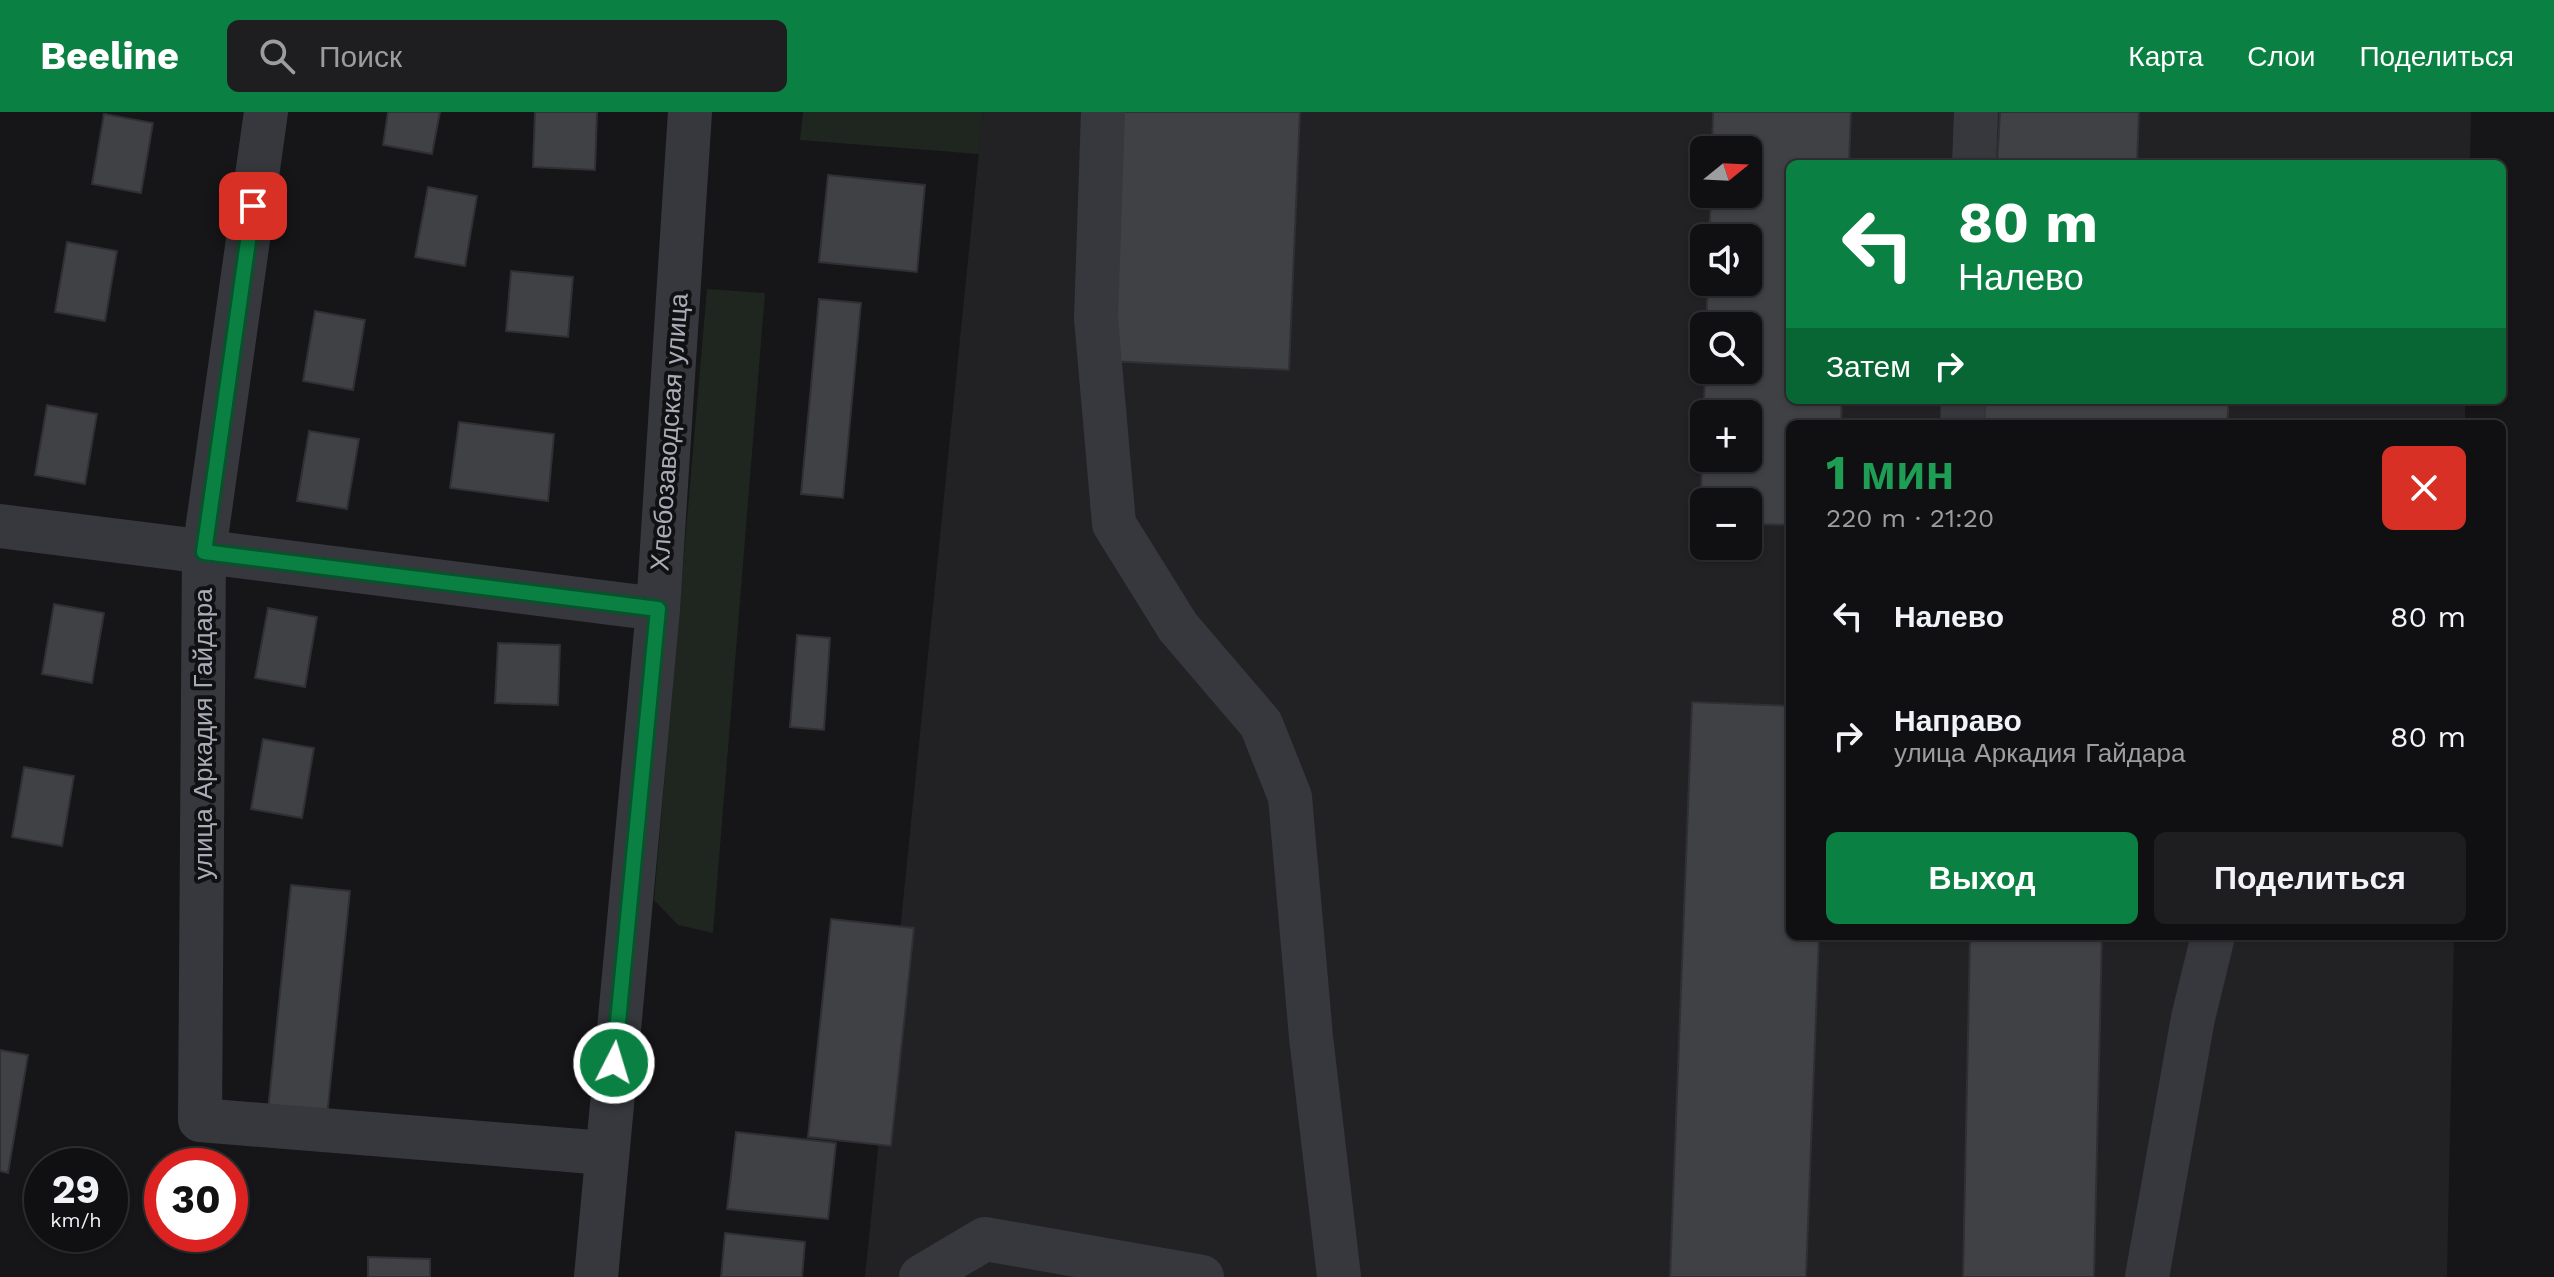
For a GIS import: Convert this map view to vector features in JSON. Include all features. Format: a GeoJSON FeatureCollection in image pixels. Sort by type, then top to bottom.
{"type":"FeatureCollection","features":[{"type":"Feature","properties":{"kind":"street","name":"улица Аркадия Гайдара"},"geometry":{"type":"LineString","coordinates":[[266,112],[204,552],[200,1120],[605,1153]]}},
{"type":"Feature","properties":{"kind":"street","name":"Хлебозаводская улица"},"geometry":{"type":"LineString","coordinates":[[596,1277],[605,1153],[658,609],[690,112]]}},
{"type":"Feature","properties":{"kind":"street"},"geometry":{"type":"LineString","coordinates":[[1103,112],[1096,318],[1114,524],[1178,627],[1261,724],[1290,797],[1311,1037],[1339,1277]]}},
{"type":"Feature","properties":{"kind":"street"},"geometry":{"type":"LineString","coordinates":[[1974,160],[1976,112]]}},
{"type":"Feature","properties":{"kind":"street"},"geometry":{"type":"LineString","coordinates":[[0,526],[658,609]]}},
{"type":"Feature","properties":{"kind":"street"},"geometry":{"type":"LineString","coordinates":[[2147,1277],[2193,1018],[2212,940]]}},
{"type":"Feature","properties":{"kind":"street"},"geometry":{"type":"LineString","coordinates":[[921,1277],[985,1239],[1202,1277]]}},
{"type":"Feature","properties":{"kind":"shaded area"},"geometry":{"type":"Polygon","coordinates":[[[803,112],[983,112],[979,154],[800,140],[803,112]]]}},
{"type":"Feature","properties":{"kind":"shaded area"},"geometry":{"type":"Polygon","coordinates":[[[983,112],[2471,112],[2470,160],[1786,160],[1786,404],[2465,404],[2465,420],[1786,420],[1786,940],[2454,940],[2447,1277],[865,1277],[983,112]]]}},
{"type":"Feature","properties":{"kind":"shaded area"},"geometry":{"type":"Polygon","coordinates":[[[707,289],[765,293],[713,933],[678,925],[654,900],[707,289]]]}},
{"type":"Feature","properties":{"kind":"building"},"geometry":{"type":"Polygon","coordinates":[[[388,112],[440,112],[432,154],[383,145],[388,112]]]}},
{"type":"Feature","properties":{"kind":"building"},"geometry":{"type":"Polygon","coordinates":[[[535,112],[597,112],[595,170],[533,167],[535,112]]]}},
{"type":"Feature","properties":{"kind":"building"},"geometry":{"type":"Polygon","coordinates":[[[1118,112],[1300,112],[1289,370],[1108,361],[1118,112]]]}},
{"type":"Feature","properties":{"kind":"building"},"geometry":{"type":"Polygon","coordinates":[[[1713,112],[1851,112],[1849,160],[1786,160],[1786,404],[1842,404],[1841,420],[1786,420],[1786,525],[1762,524],[1762,488],[1701,488],[1702,472],[1762,472],[1762,400],[1704,400],[1705,384],[1762,384],[1762,312],[1707,312],[1707,296],[1762,296],[1762,224],[1710,224],[1710,208],[1762,208],[1762,136],[1712,136],[1713,112]]]}},
{"type":"Feature","properties":{"kind":"building"},"geometry":{"type":"Polygon","coordinates":[[[2000,112],[2139,112],[2137,160],[1997,160],[2000,112]]]}},
{"type":"Feature","properties":{"kind":"building"},"geometry":{"type":"Polygon","coordinates":[[[104,114],[153,123],[141,193],[92,184],[104,114]]]}},
{"type":"Feature","properties":{"kind":"building"},"geometry":{"type":"Polygon","coordinates":[[[828,175],[925,185],[917,272],[819,262],[828,175]]]}},
{"type":"Feature","properties":{"kind":"building"},"geometry":{"type":"Polygon","coordinates":[[[428,187],[477,196],[465,266],[415,257],[428,187]]]}},
{"type":"Feature","properties":{"kind":"building"},"geometry":{"type":"Polygon","coordinates":[[[67,242],[117,251],[105,321],[55,312],[67,242]]]}},
{"type":"Feature","properties":{"kind":"building"},"geometry":{"type":"Polygon","coordinates":[[[511,271],[573,277],[568,337],[506,331],[511,271]]]}},
{"type":"Feature","properties":{"kind":"building"},"geometry":{"type":"Polygon","coordinates":[[[819,299],[861,303],[843,498],[801,494],[819,299]]]}},
{"type":"Feature","properties":{"kind":"building"},"geometry":{"type":"Polygon","coordinates":[[[315,311],[365,320],[353,390],[303,381],[315,311]]]}},
{"type":"Feature","properties":{"kind":"building"},"geometry":{"type":"Polygon","coordinates":[[[1985,404],[2229,404],[2227,420],[1984,420],[1985,404]]]}},
{"type":"Feature","properties":{"kind":"building"},"geometry":{"type":"Polygon","coordinates":[[[47,405],[97,414],[85,484],[35,475],[47,405]]]}},
{"type":"Feature","properties":{"kind":"building"},"geometry":{"type":"Polygon","coordinates":[[[459,422],[554,434],[548,501],[450,488],[459,422]]]}},
{"type":"Feature","properties":{"kind":"building"},"geometry":{"type":"Polygon","coordinates":[[[309,431],[359,439],[347,509],[297,501],[309,431]]]}},
{"type":"Feature","properties":{"kind":"building"},"geometry":{"type":"Polygon","coordinates":[[[54,604],[104,613],[92,683],[42,674],[54,604]]]}},
{"type":"Feature","properties":{"kind":"building"},"geometry":{"type":"Polygon","coordinates":[[[268,608],[317,617],[305,687],[255,678],[268,608]]]}},
{"type":"Feature","properties":{"kind":"building"},"geometry":{"type":"Polygon","coordinates":[[[797,635],[830,638],[824,730],[790,727],[797,635]]]}},
{"type":"Feature","properties":{"kind":"building"},"geometry":{"type":"Polygon","coordinates":[[[498,643],[560,645],[558,705],[495,703],[498,643]]]}},
{"type":"Feature","properties":{"kind":"building"},"geometry":{"type":"Polygon","coordinates":[[[1692,702],[1786,706],[1786,940],[1819,940],[1806,1277],[1670,1277],[1692,702]]]}},
{"type":"Feature","properties":{"kind":"building"},"geometry":{"type":"Polygon","coordinates":[[[263,739],[314,748],[302,818],[251,809],[263,739]]]}},
{"type":"Feature","properties":{"kind":"building"},"geometry":{"type":"Polygon","coordinates":[[[24,767],[74,776],[62,846],[12,837],[24,767]]]}},
{"type":"Feature","properties":{"kind":"building"},"geometry":{"type":"Polygon","coordinates":[[[291,885],[350,891],[327,1116],[268,1110],[291,885]]]}},
{"type":"Feature","properties":{"kind":"building"},"geometry":{"type":"Polygon","coordinates":[[[831,919],[914,928],[891,1146],[808,1137],[831,919]]]}},
{"type":"Feature","properties":{"kind":"building"},"geometry":{"type":"Polygon","coordinates":[[[1970,940],[2102,940],[2094,1277],[1963,1277],[1970,940]]]}},
{"type":"Feature","properties":{"kind":"building"},"geometry":{"type":"Polygon","coordinates":[[[0,1050],[28,1055],[8,1173],[0,1171],[0,1050]]]}},
{"type":"Feature","properties":{"kind":"building"},"geometry":{"type":"Polygon","coordinates":[[[736,1132],[836,1143],[828,1219],[727,1209],[736,1132]]]}},
{"type":"Feature","properties":{"kind":"building"},"geometry":{"type":"Polygon","coordinates":[[[725,1233],[805,1242],[802,1277],[721,1277],[725,1233]]]}},
{"type":"Feature","properties":{"kind":"building"},"geometry":{"type":"Polygon","coordinates":[[[368,1257],[430,1259],[430,1277],[368,1277],[368,1257]]]}},
{"type":"Feature","properties":{"kind":"route"},"geometry":{"type":"LineString","coordinates":[[253,206],[204,552],[658,609],[614,1063]]}}]}
